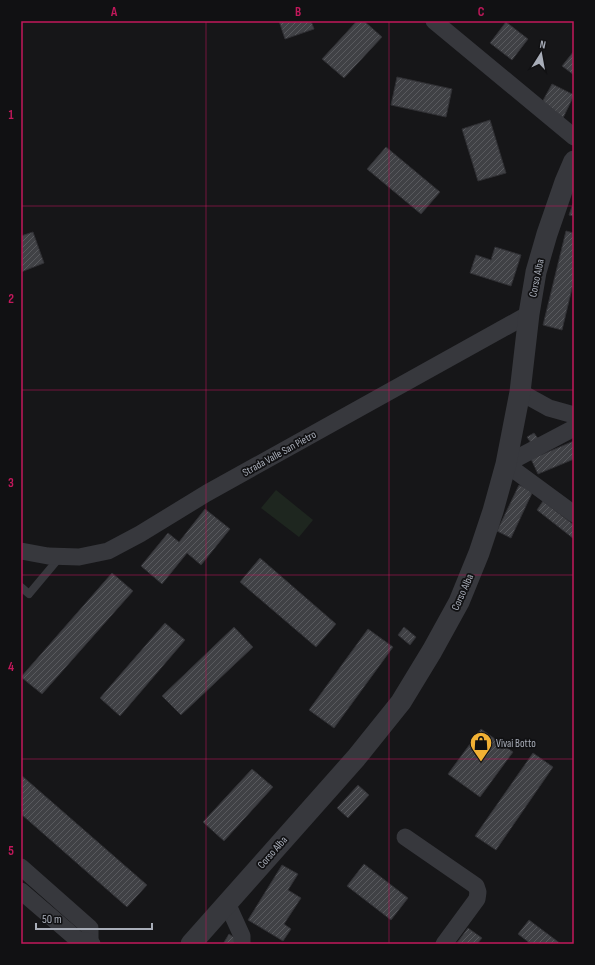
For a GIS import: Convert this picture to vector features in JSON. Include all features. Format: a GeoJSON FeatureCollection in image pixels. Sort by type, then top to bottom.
{"type":"FeatureCollection","features":[{"type":"Feature","properties":{"kind":"street"},"geometry":{"type":"LineString","coordinates":[[434,21],[574,137]]}},
{"type":"Feature","properties":{"kind":"street","name":"Corso Alba"},"geometry":{"type":"LineString","coordinates":[[191,944],[356,758],[402,702],[459,602],[479,553],[493,511],[506,464],[520,392],[529,314],[536,272],[547,234],[574,161]]}},
{"type":"Feature","properties":{"kind":"street","name":"Strada Valle San Pietro"},"geometry":{"type":"LineString","coordinates":[[21,551],[48,556],[79,557],[108,551],[140,534],[207,493],[529,314]]}},
{"type":"Feature","properties":{"kind":"street"},"geometry":{"type":"LineString","coordinates":[[520,392],[549,408],[574,414]]}},
{"type":"Feature","properties":{"kind":"street"},"geometry":{"type":"LineString","coordinates":[[574,428],[506,464],[574,514]]}},
{"type":"Feature","properties":{"kind":"street"},"geometry":{"type":"LineString","coordinates":[[405,837],[476,886],[478,892],[477,899],[444,944]]}},
{"type":"Feature","properties":{"kind":"street"},"geometry":{"type":"LineString","coordinates":[[21,867],[90,928],[91,943],[78,940],[21,891]]}},
{"type":"Feature","properties":{"kind":"street"},"geometry":{"type":"LineString","coordinates":[[227,903],[242,936],[242,944]]}},
{"type":"Feature","properties":{"kind":"lane"},"geometry":{"type":"LineString","coordinates":[[21,587],[29,594],[60,556]]}},
{"type":"Feature","properties":{"kind":"shaded area"},"geometry":{"type":"Polygon","coordinates":[[[276,490],[313,520],[299,537],[261,508],[276,490]]]}},
{"type":"Feature","properties":{"kind":"building"},"geometry":{"type":"Polygon","coordinates":[[[279,21],[311,21],[314,29],[285,39],[279,21]]]}},
{"type":"Feature","properties":{"kind":"building"},"geometry":{"type":"Polygon","coordinates":[[[357,21],[364,21],[382,37],[344,78],[322,59],[357,21]]]}},
{"type":"Feature","properties":{"kind":"building"},"geometry":{"type":"Polygon","coordinates":[[[506,22],[528,39],[512,60],[490,43],[506,22]]]}},
{"type":"Feature","properties":{"kind":"building"},"geometry":{"type":"Polygon","coordinates":[[[574,51],[574,75],[562,66],[574,51]]]}},
{"type":"Feature","properties":{"kind":"building"},"geometry":{"type":"Polygon","coordinates":[[[397,77],[452,89],[446,117],[391,105],[397,77]]]}},
{"type":"Feature","properties":{"kind":"building"},"geometry":{"type":"Polygon","coordinates":[[[552,84],[574,95],[563,118],[540,106],[552,84]]]}},
{"type":"Feature","properties":{"kind":"building"},"geometry":{"type":"Polygon","coordinates":[[[490,120],[506,173],[478,181],[462,129],[490,120]]]}},
{"type":"Feature","properties":{"kind":"building"},"geometry":{"type":"Polygon","coordinates":[[[386,147],[440,192],[421,214],[367,169],[386,147]]]}},
{"type":"Feature","properties":{"kind":"building"},"geometry":{"type":"Polygon","coordinates":[[[574,201],[574,216],[569,215],[574,201]]]}},
{"type":"Feature","properties":{"kind":"building"},"geometry":{"type":"Polygon","coordinates":[[[566,231],[574,233],[574,280],[562,330],[543,325],[566,231]]]}},
{"type":"Feature","properties":{"kind":"building"},"geometry":{"type":"Polygon","coordinates":[[[33,232],[44,263],[21,272],[21,236],[33,232]]]}},
{"type":"Feature","properties":{"kind":"building"},"geometry":{"type":"Polygon","coordinates":[[[495,247],[521,255],[511,286],[470,273],[476,255],[491,260],[495,247]]]}},
{"type":"Feature","properties":{"kind":"building"},"geometry":{"type":"Polygon","coordinates":[[[534,433],[539,440],[531,443],[527,437],[534,433]]]}},
{"type":"Feature","properties":{"kind":"building"},"geometry":{"type":"Polygon","coordinates":[[[574,441],[574,459],[538,474],[531,459],[574,441]]]}},
{"type":"Feature","properties":{"kind":"building"},"geometry":{"type":"Polygon","coordinates":[[[519,485],[533,491],[511,538],[497,531],[519,485]]]}},
{"type":"Feature","properties":{"kind":"building"},"geometry":{"type":"Polygon","coordinates":[[[543,501],[574,525],[574,539],[537,510],[543,501]]]}},
{"type":"Feature","properties":{"kind":"building"},"geometry":{"type":"Polygon","coordinates":[[[205,509],[230,529],[201,565],[187,553],[162,584],[141,566],[168,533],[179,542],[205,509]]]}},
{"type":"Feature","properties":{"kind":"building"},"geometry":{"type":"Polygon","coordinates":[[[260,558],[336,624],[316,647],[240,582],[260,558]]]}},
{"type":"Feature","properties":{"kind":"building"},"geometry":{"type":"Polygon","coordinates":[[[112,573],[133,591],[42,694],[21,677],[112,573]]]}},
{"type":"Feature","properties":{"kind":"building"},"geometry":{"type":"Polygon","coordinates":[[[165,623],[185,640],[120,716],[100,698],[165,623]]]}},
{"type":"Feature","properties":{"kind":"building"},"geometry":{"type":"Polygon","coordinates":[[[234,627],[253,647],[181,715],[162,696],[234,627]]]}},
{"type":"Feature","properties":{"kind":"building"},"geometry":{"type":"Polygon","coordinates":[[[404,627],[416,637],[410,645],[398,635],[404,627]]]}},
{"type":"Feature","properties":{"kind":"building"},"geometry":{"type":"Polygon","coordinates":[[[368,629],[393,647],[334,728],[309,710],[368,629]]]}},
{"type":"Feature","properties":{"kind":"building","name":"Vivai Botto"},"geometry":{"type":"Polygon","coordinates":[[[481,729],[513,752],[480,797],[448,774],[481,729]]]}},
{"type":"Feature","properties":{"kind":"building"},"geometry":{"type":"Polygon","coordinates":[[[533,753],[553,767],[496,850],[475,836],[533,753]]]}},
{"type":"Feature","properties":{"kind":"building"},"geometry":{"type":"Polygon","coordinates":[[[252,769],[273,787],[224,841],[203,822],[252,769]]]}},
{"type":"Feature","properties":{"kind":"building"},"geometry":{"type":"Polygon","coordinates":[[[21,775],[147,885],[127,907],[21,814],[21,775]]]}},
{"type":"Feature","properties":{"kind":"building"},"geometry":{"type":"Polygon","coordinates":[[[358,785],[369,795],[348,818],[337,808],[358,785]]]}},
{"type":"Feature","properties":{"kind":"building"},"geometry":{"type":"Polygon","coordinates":[[[364,864],[408,898],[391,920],[347,886],[364,864]]]}},
{"type":"Feature","properties":{"kind":"building"},"geometry":{"type":"Polygon","coordinates":[[[282,865],[298,874],[288,890],[301,898],[284,924],[291,929],[283,941],[248,920],[282,865]]]}},
{"type":"Feature","properties":{"kind":"building"},"geometry":{"type":"Polygon","coordinates":[[[529,920],[561,944],[531,944],[518,934],[529,920]]]}},
{"type":"Feature","properties":{"kind":"building"},"geometry":{"type":"Polygon","coordinates":[[[468,928],[482,938],[477,944],[456,944],[468,928]]]}},
{"type":"Feature","properties":{"kind":"building"},"geometry":{"type":"Polygon","coordinates":[[[229,934],[241,942],[240,944],[223,944],[229,934]]]}},
{"type":"Feature","properties":{"kind":"place","name":"Vivai Botto"},"geometry":{"type":"Point","coordinates":[481,762]}}]}
